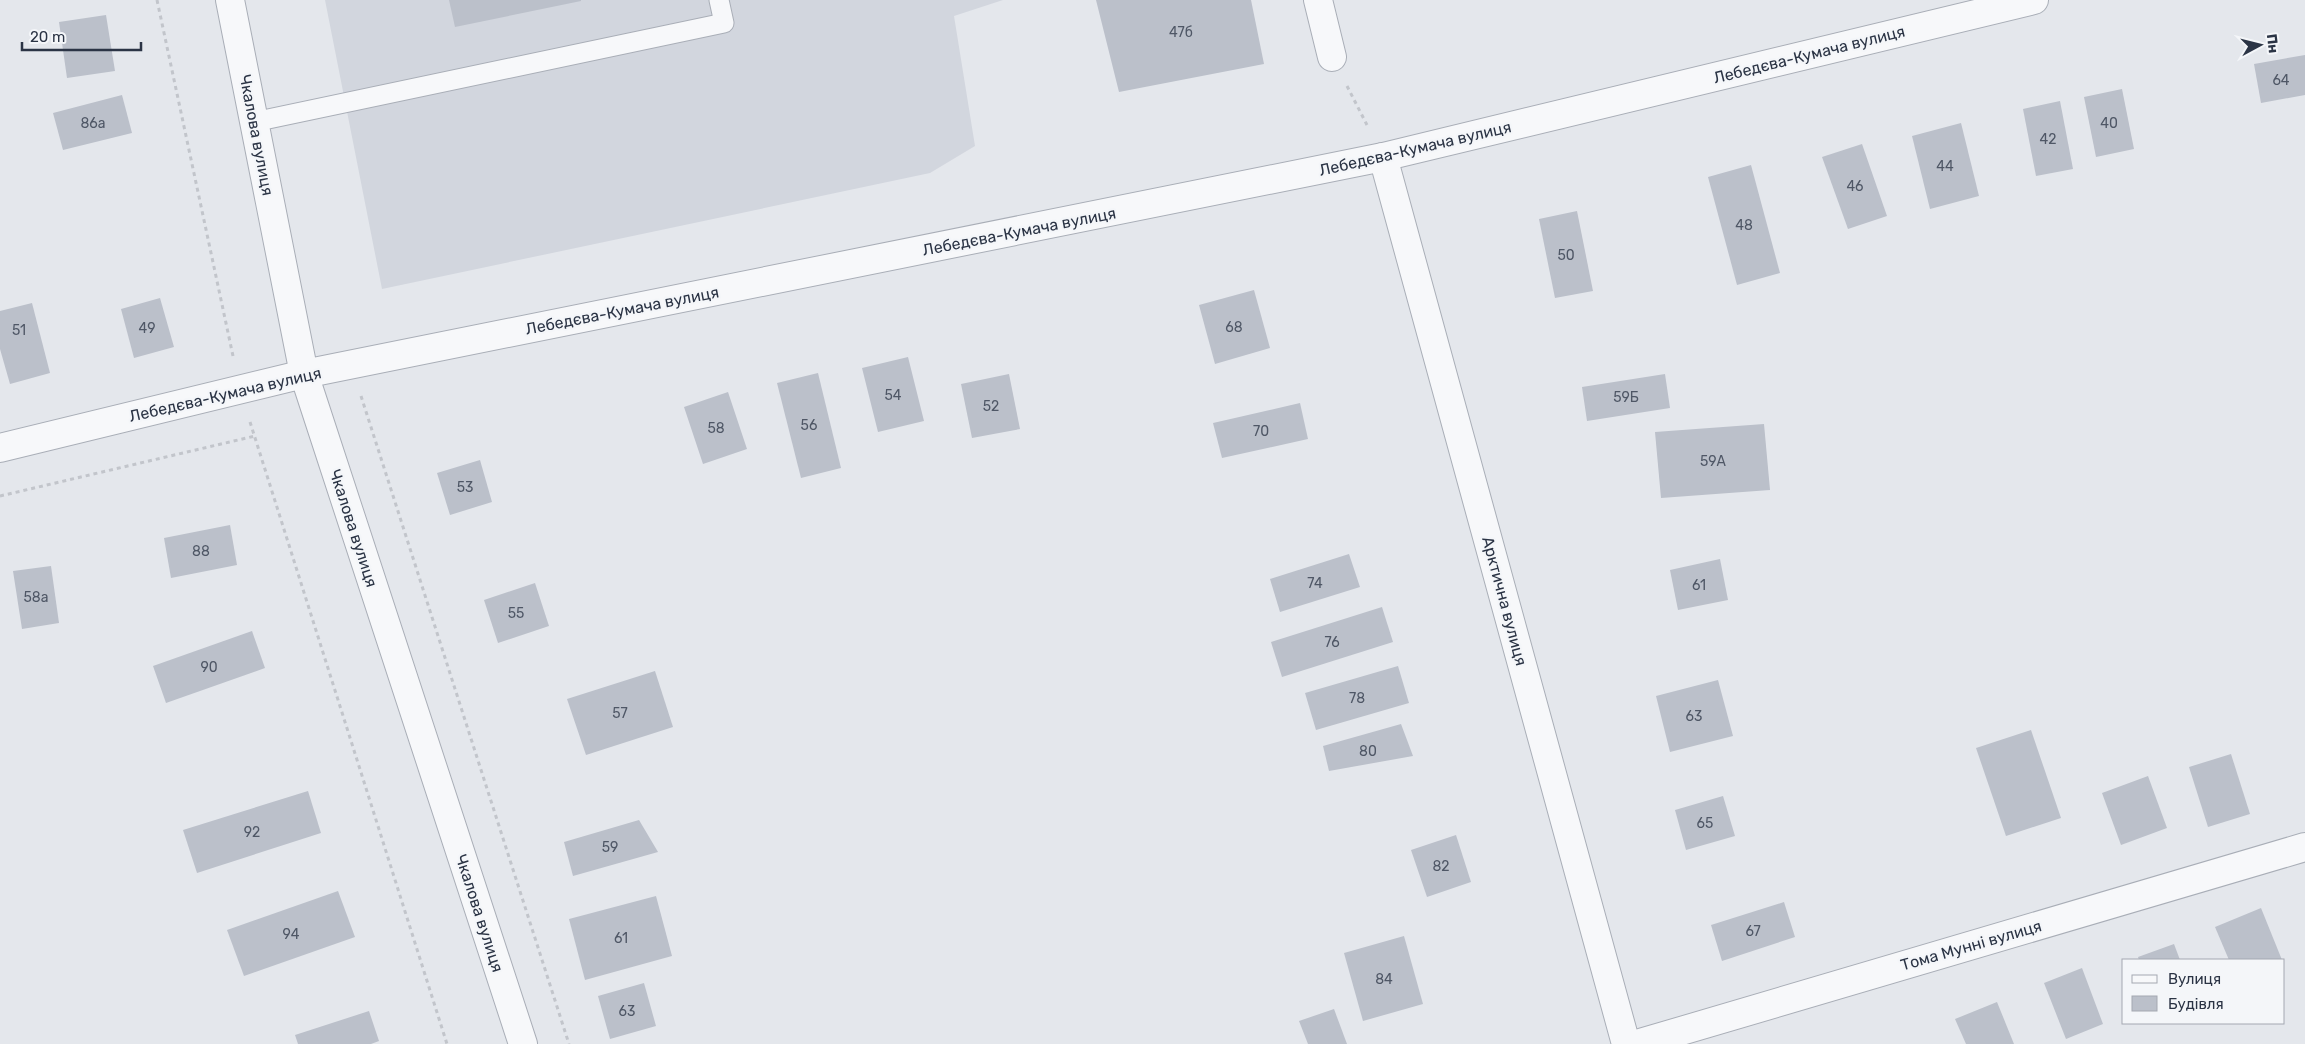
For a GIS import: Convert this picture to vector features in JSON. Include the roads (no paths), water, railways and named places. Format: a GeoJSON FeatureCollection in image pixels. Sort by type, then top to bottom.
{"type":"FeatureCollection","features":[{"type":"Feature","properties":{"kind":"street","name":"Чкалова вулиця"},"geometry":{"type":"LineString","coordinates":[[230,0],[304,374],[523,1044]]}},
{"type":"Feature","properties":{"kind":"street"},"geometry":{"type":"LineString","coordinates":[[1318,0],[1332,57]]}},
{"type":"Feature","properties":{"kind":"street","name":"Лебедєва-Кумача вулиця"},"geometry":{"type":"LineString","coordinates":[[0,448],[304,374],[1383,157],[2034,0]]}},
{"type":"Feature","properties":{"kind":"street","name":"Арктична вулиця"},"geometry":{"type":"LineString","coordinates":[[1383,157],[1626,1044]]}},
{"type":"Feature","properties":{"kind":"street","name":"Тома Мунні вулиця"},"geometry":{"type":"LineString","coordinates":[[1637,1044],[2305,847]]}},
{"type":"Feature","properties":{"kind":"lane"},"geometry":{"type":"LineString","coordinates":[[254,122],[724,23],[720,0]]}}]}
